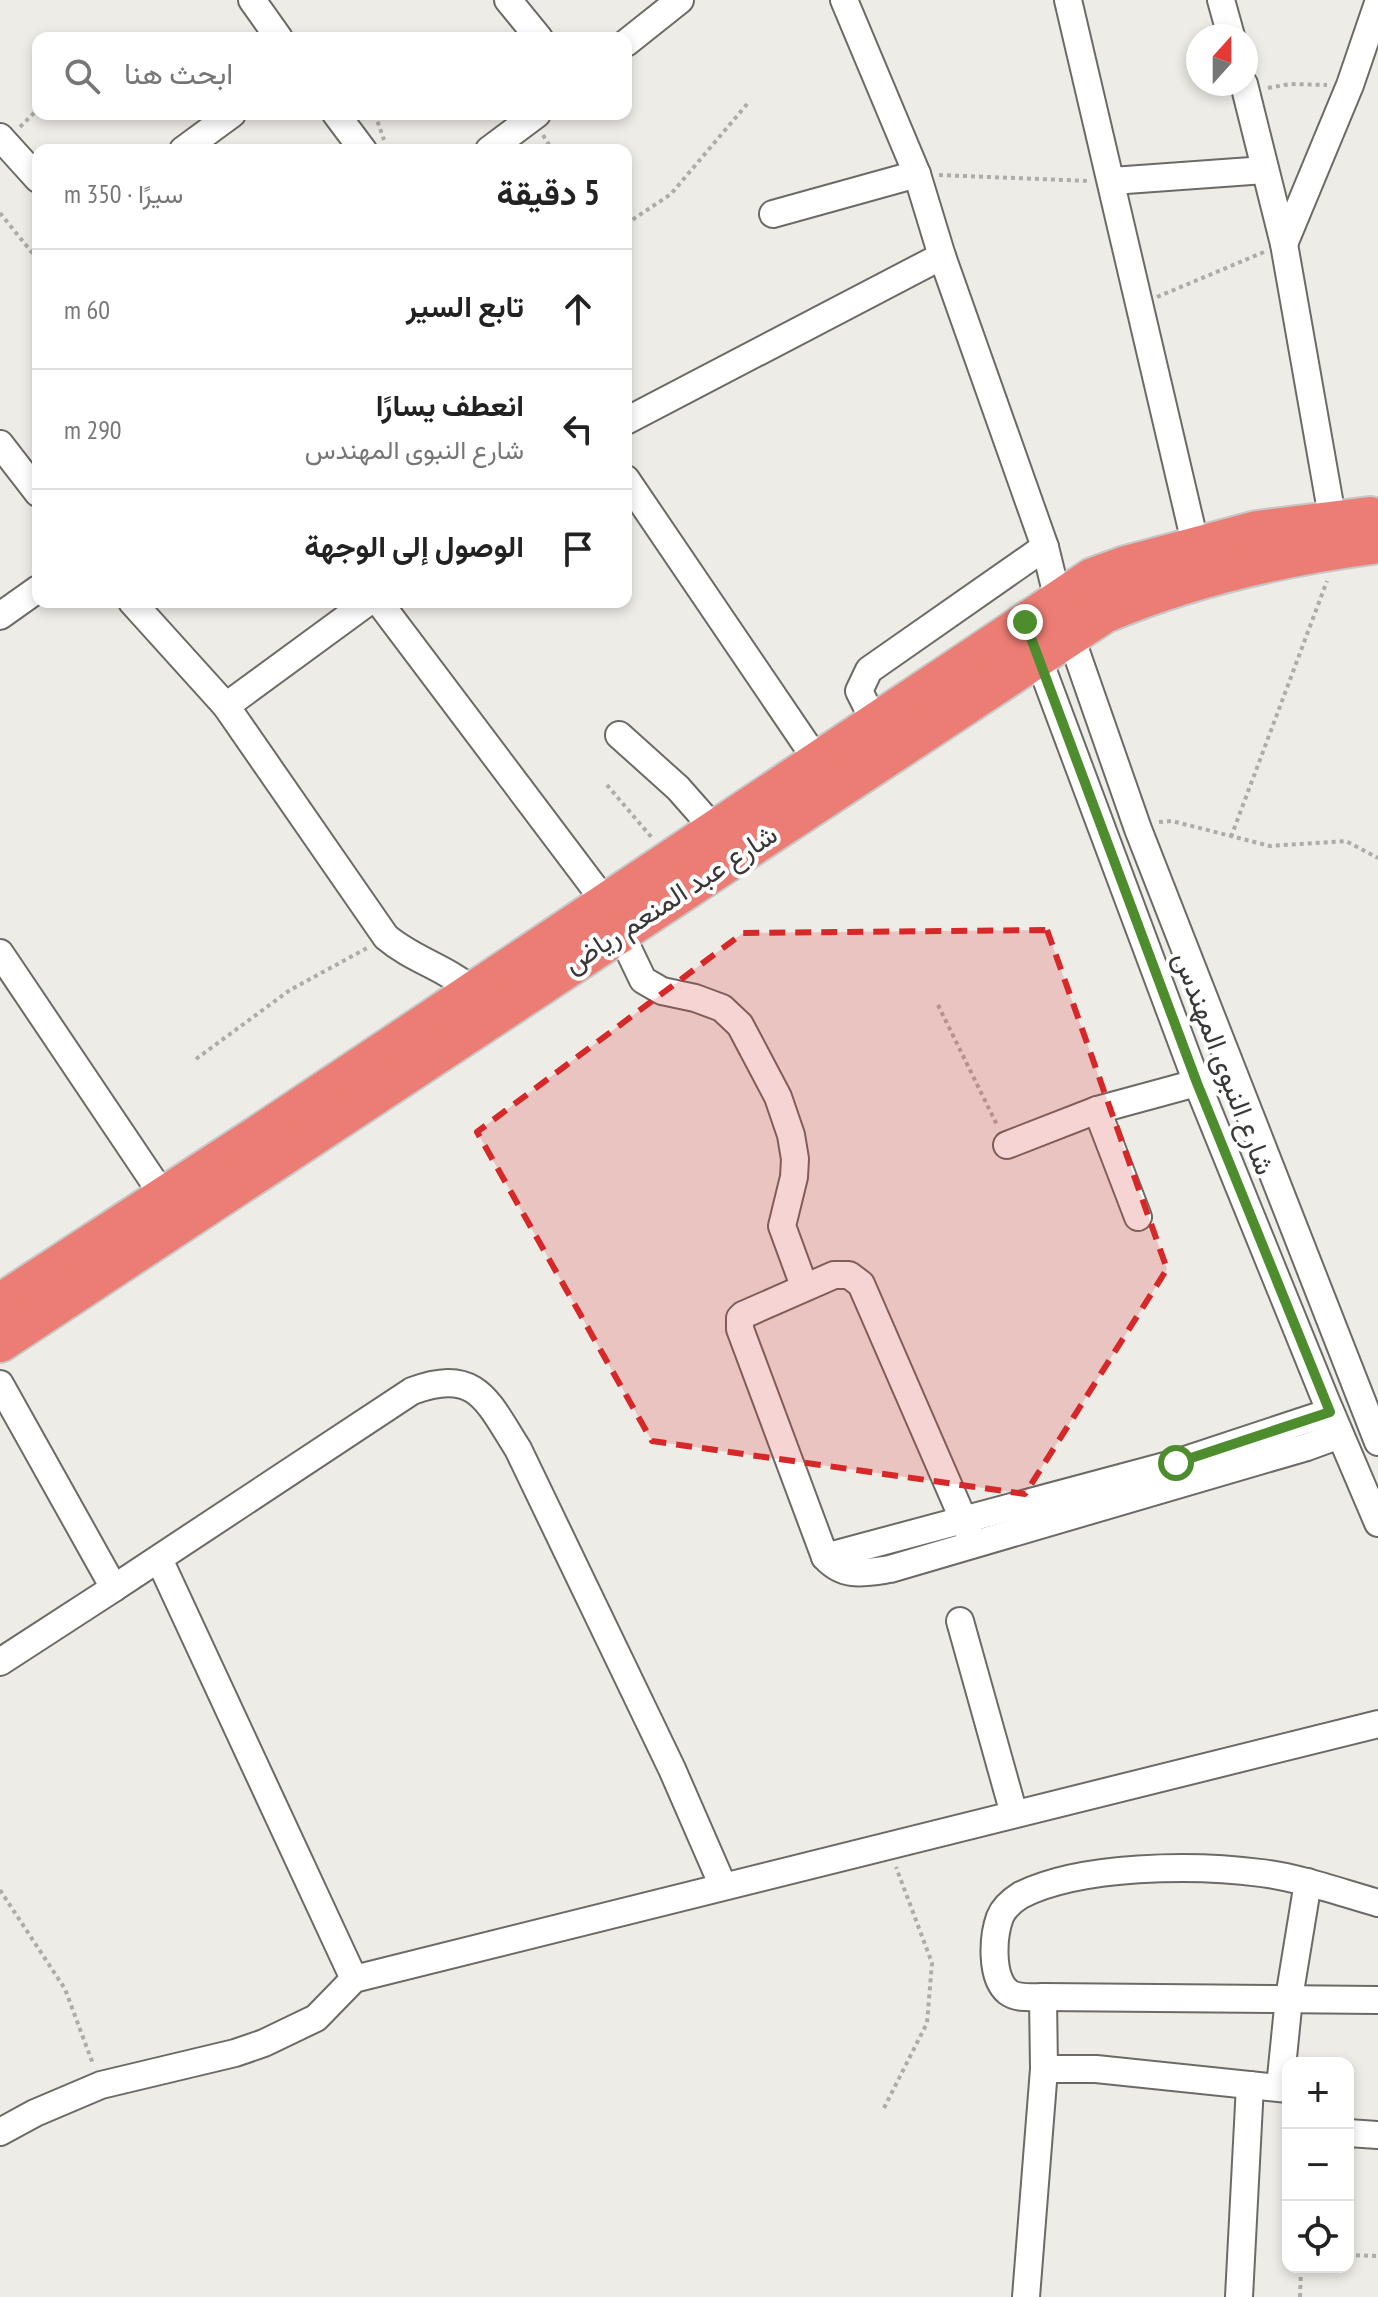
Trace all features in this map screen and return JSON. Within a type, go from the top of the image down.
[{"type":"highway","name":"شارع عبد المنعم رياض","points":[[1064,616],[1104,613],[1136,599],[1350,538],[1378,516]]},
{"type":"highway","name":"شارع عبد المنعم رياض","points":[[0,1304],[86,1266],[614,917],[1064,616],[1093,578],[1126,566],[1257,531],[1350,538]]},
{"type":"highway","name":"شارع عبد المنعم رياض","points":[[0,1342],[164,1197],[473,991],[614,917],[670,860],[724,843],[818,762],[875,723],[1031,639]]},
{"type":"street","points":[[252,0],[275,32]]},
{"type":"street","points":[[508,0],[534,32]]},
{"type":"street","points":[[632,38],[680,0]]},
{"type":"street","name":"شارع النبوى المهندس","points":[[844,0],[917,174],[942,256],[1045,547],[1064,616],[1138,829],[1378,1442]]},
{"type":"street","points":[[1068,0],[1196,547]]},
{"type":"street","points":[[1221,0],[1228,24]]},
{"type":"street","points":[[1284,244],[1350,85],[1378,6]]},
{"type":"street","points":[[1247,96],[1284,244],[1350,538]]},
{"type":"street","points":[[191,144],[224,120]]},
{"type":"street","points":[[340,120],[358,144]]},
{"type":"street","points":[[497,144],[529,120]]},
{"type":"street","points":[[1,142],[32,173]]},
{"type":"street","points":[[1112,181],[1265,170]]},
{"type":"street","points":[[773,214],[917,174]]},
{"type":"street","points":[[632,418],[942,256]]},
{"type":"street","points":[[0,444],[32,485]]},
{"type":"street","points":[[632,488],[818,762]]},
{"type":"street","points":[[875,723],[859,691],[869,670],[1045,547]]},
{"type":"street","points":[[0,616],[32,593]]},
{"type":"street","points":[[137,608],[226,706],[386,937],[409,954],[459,978],[473,991]]},
{"type":"street","points":[[226,706],[360,608]]},
{"type":"street","points":[[383,608],[614,917],[638,972],[648,985],[722,1008],[740,1025],[778,1097],[795,1159],[782,1226],[804,1286]]},
{"type":"street","name":"شارع النبوى المهندس","points":[[1031,639],[1197,1083],[1332,1416],[1377,1518]]},
{"type":"street","points":[[619,735],[678,788],[724,843]]},
{"type":"street","points":[[0,953],[164,1197]]},
{"type":"street","points":[[1007,1145],[1097,1110],[1234,1072]]},
{"type":"street","points":[[1097,1110],[1138,1217]]},
{"type":"street","points":[[974,1544],[856,1278],[843,1275],[804,1286],[740,1318],[739,1324],[825,1557],[841,1570],[864,1573],[890,1569],[974,1544],[1126,1488],[1176,1463],[1332,1416],[1356,1389]]},
{"type":"street","points":[[0,1662],[412,1391],[441,1382],[467,1386],[487,1401],[518,1449],[672,1769],[723,1886]]},
{"type":"street","points":[[0,1384],[114,1588]]},
{"type":"street","points":[[825,1557],[964,1519],[1126,1488]]},
{"type":"street","points":[[159,1559],[354,1979]]},
{"type":"street","points":[[960,1621],[1014,1814]]},
{"type":"street","points":[[0,2132],[35,2113],[101,2085],[235,2053],[264,2043],[316,2018],[354,1979],[1014,1814],[1374,1728]]},
{"type":"street","points":[[1378,1903],[1308,1882],[1246,1872],[1159,1870],[1104,1873],[1050,1883],[1019,1897],[1007,1906],[1000,1917],[995,1950],[996,1968],[1002,1985],[1015,1996],[1378,2000]]},
{"type":"street","points":[[1286,2057],[1289,1998],[1308,1882]]},
{"type":"street","points":[[1026,2297],[1044,2069],[1043,1997]]},
{"type":"street","points":[[1044,2069],[1096,2069],[1282,2088]]},
{"type":"street","points":[[1239,2297],[1246,2214],[1250,2085]]},
{"type":"street","points":[[1354,2133],[1378,2135]]},
{"type":"path","points":[[1258,87],[1350,85]]},
{"type":"path","points":[[632,220],[671,194],[748,103]]},
{"type":"path","points":[[378,120],[385,144]]},
{"type":"path","points":[[917,174],[1112,181]]},
{"type":"path","points":[[0,213],[32,253]]},
{"type":"path","points":[[1138,306],[1284,244]]},
{"type":"path","points":[[1231,837],[1350,538]]},
{"type":"path","points":[[607,785],[670,860]]},
{"type":"path","points":[[1138,829],[1172,821],[1270,846],[1346,841],[1378,858]]},
{"type":"path","points":[[196,1059],[290,990],[386,937]]},
{"type":"path","points":[[938,1005],[1007,1145]]},
{"type":"path","points":[[884,2108],[927,2023],[932,1963],[888,1847]]},
{"type":"path","points":[[0,1890],[65,1989],[101,2085]]},
{"type":"path","points":[[1354,2255],[1378,2256]]},
{"type":"path","points":[[1300,2297],[1301,2273]]},
{"type":"highlighted area","points":[[1047,930],[1167,1269],[1025,1494],[652,1441],[477,1132],[743,933]]},
{"type":"route","points":[[1025,622],[1197,1083],[1330,1412],[1176,1463]]}]
